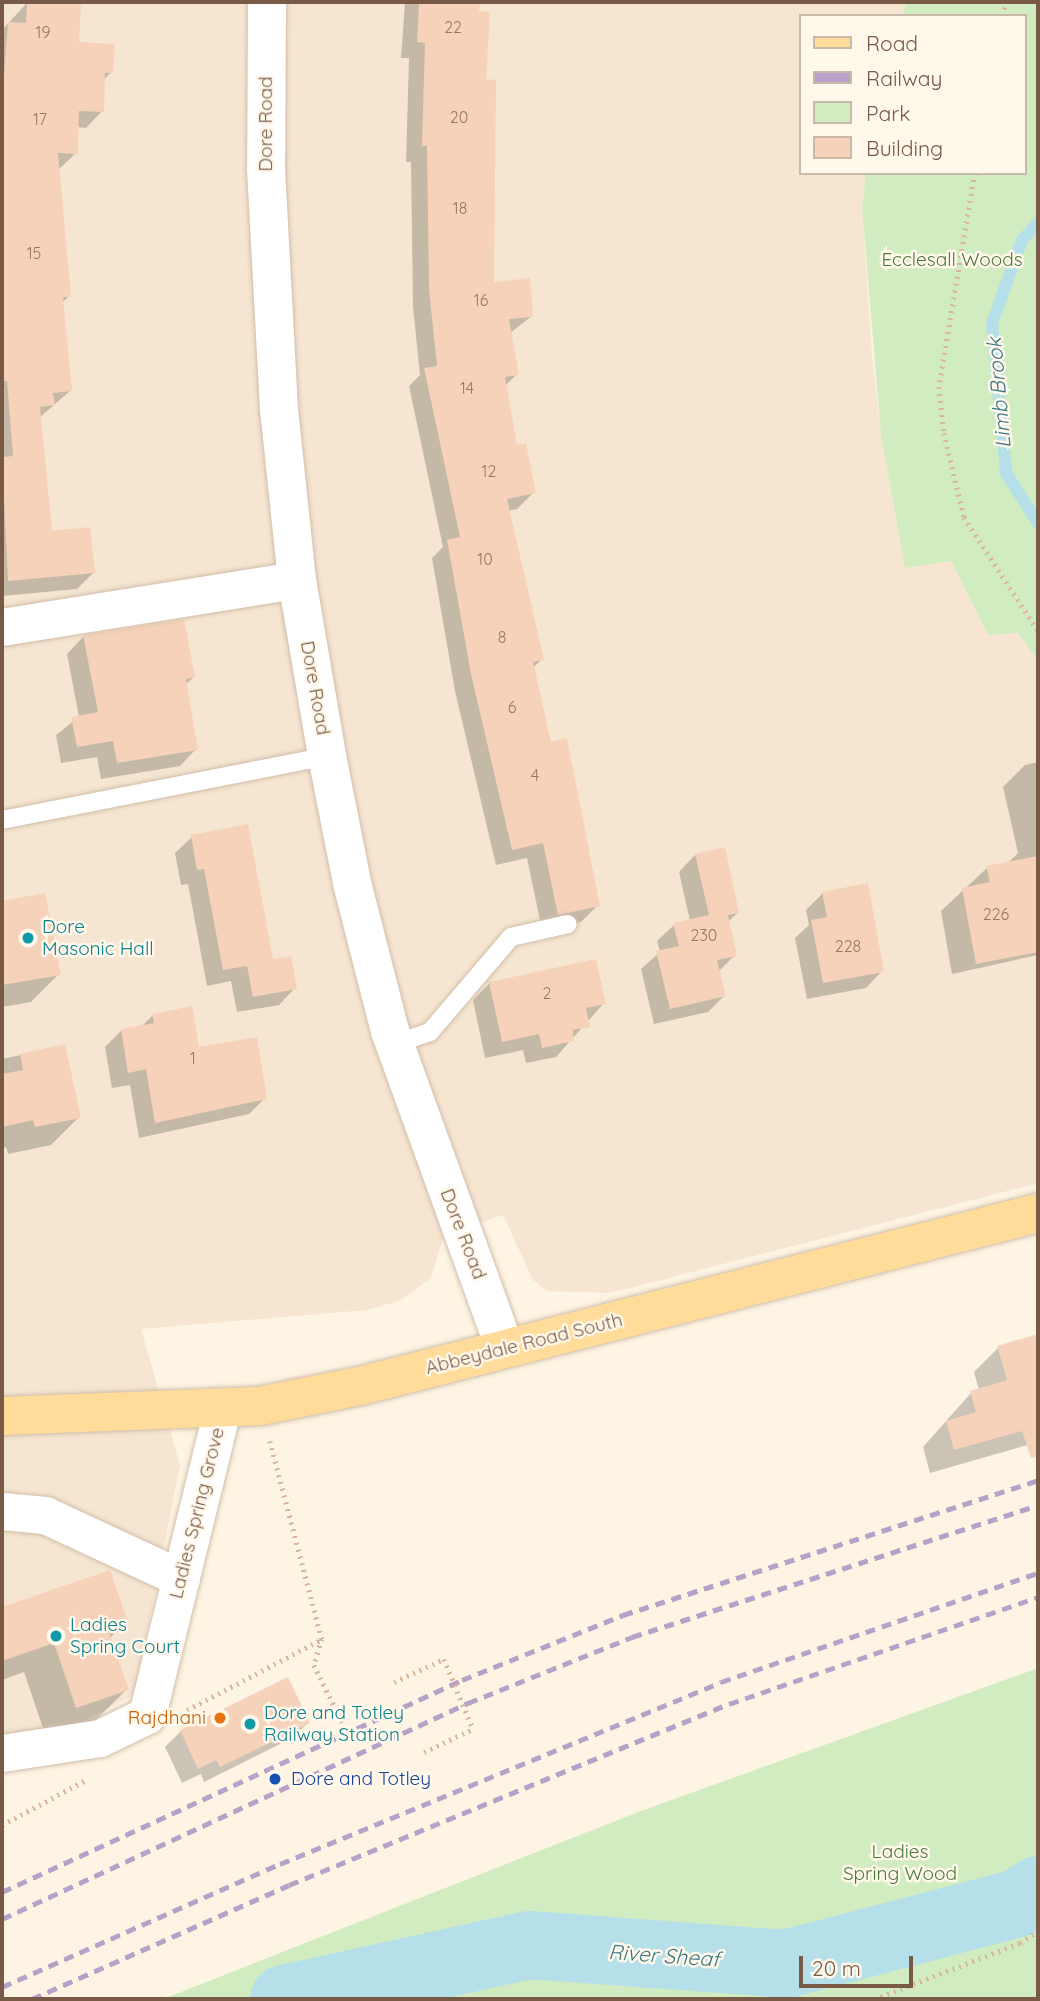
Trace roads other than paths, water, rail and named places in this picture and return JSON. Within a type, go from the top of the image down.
[{"type":"main road","name":"Abbeydale Road South","points":[[2,1416],[260,1406],[505,1348],[1038,1213]]},
{"type":"street","name":"Dore Road","points":[[267,2],[265,169],[279,409],[297,580],[327,756],[354,887],[395,1044],[505,1348]]},
{"type":"street","points":[[2,627],[297,580]]},
{"type":"street","name":"Ladies Spring Grove","points":[[2,1753],[100,1738],[147,1715],[222,1409]]},
{"type":"street","points":[[2,1511],[45,1515],[181,1578]]},
{"type":"lane","points":[[2,820],[327,756]]},
{"type":"lane","points":[[395,1044],[430,1032],[511,937],[568,924]]},
{"type":"waterway","name":"Limb Brook","points":[[1038,223],[1022,240],[992,324],[1006,473],[1038,523]]},
{"type":"waterway","name":"River Sheaf","points":[[284,1999],[529,1945],[786,1964],[1018,1903],[1038,1890]]},
{"type":"railway","points":[[2,1892],[462,1680],[623,1615],[1038,1480]]},
{"type":"railway","points":[[2,1919],[468,1703],[632,1637],[1038,1505]]},
{"type":"railway","points":[[2,1987],[280,1864],[721,1682],[1038,1573]]},
{"type":"railway","points":[[32,1999],[289,1885],[729,1704],[1038,1597]]},
{"type":"place","name":"Dore Masonic Hall","points":[[28,938]]},
{"type":"place","name":"Ladies Spring Court","points":[[56,1636]]},
{"type":"place","name":"Rajdhani","points":[[220,1718]]},
{"type":"place","name":"Dore and Totley Railway Station","points":[[250,1724]]},
{"type":"place","name":"Dore and Totley","points":[[275,1779]]},
{"type":"park label","name":"Ecclesall Woods","points":[[952,260]]},
{"type":"park label","name":"Ladies Spring Wood","points":[[900,1863]]}]
